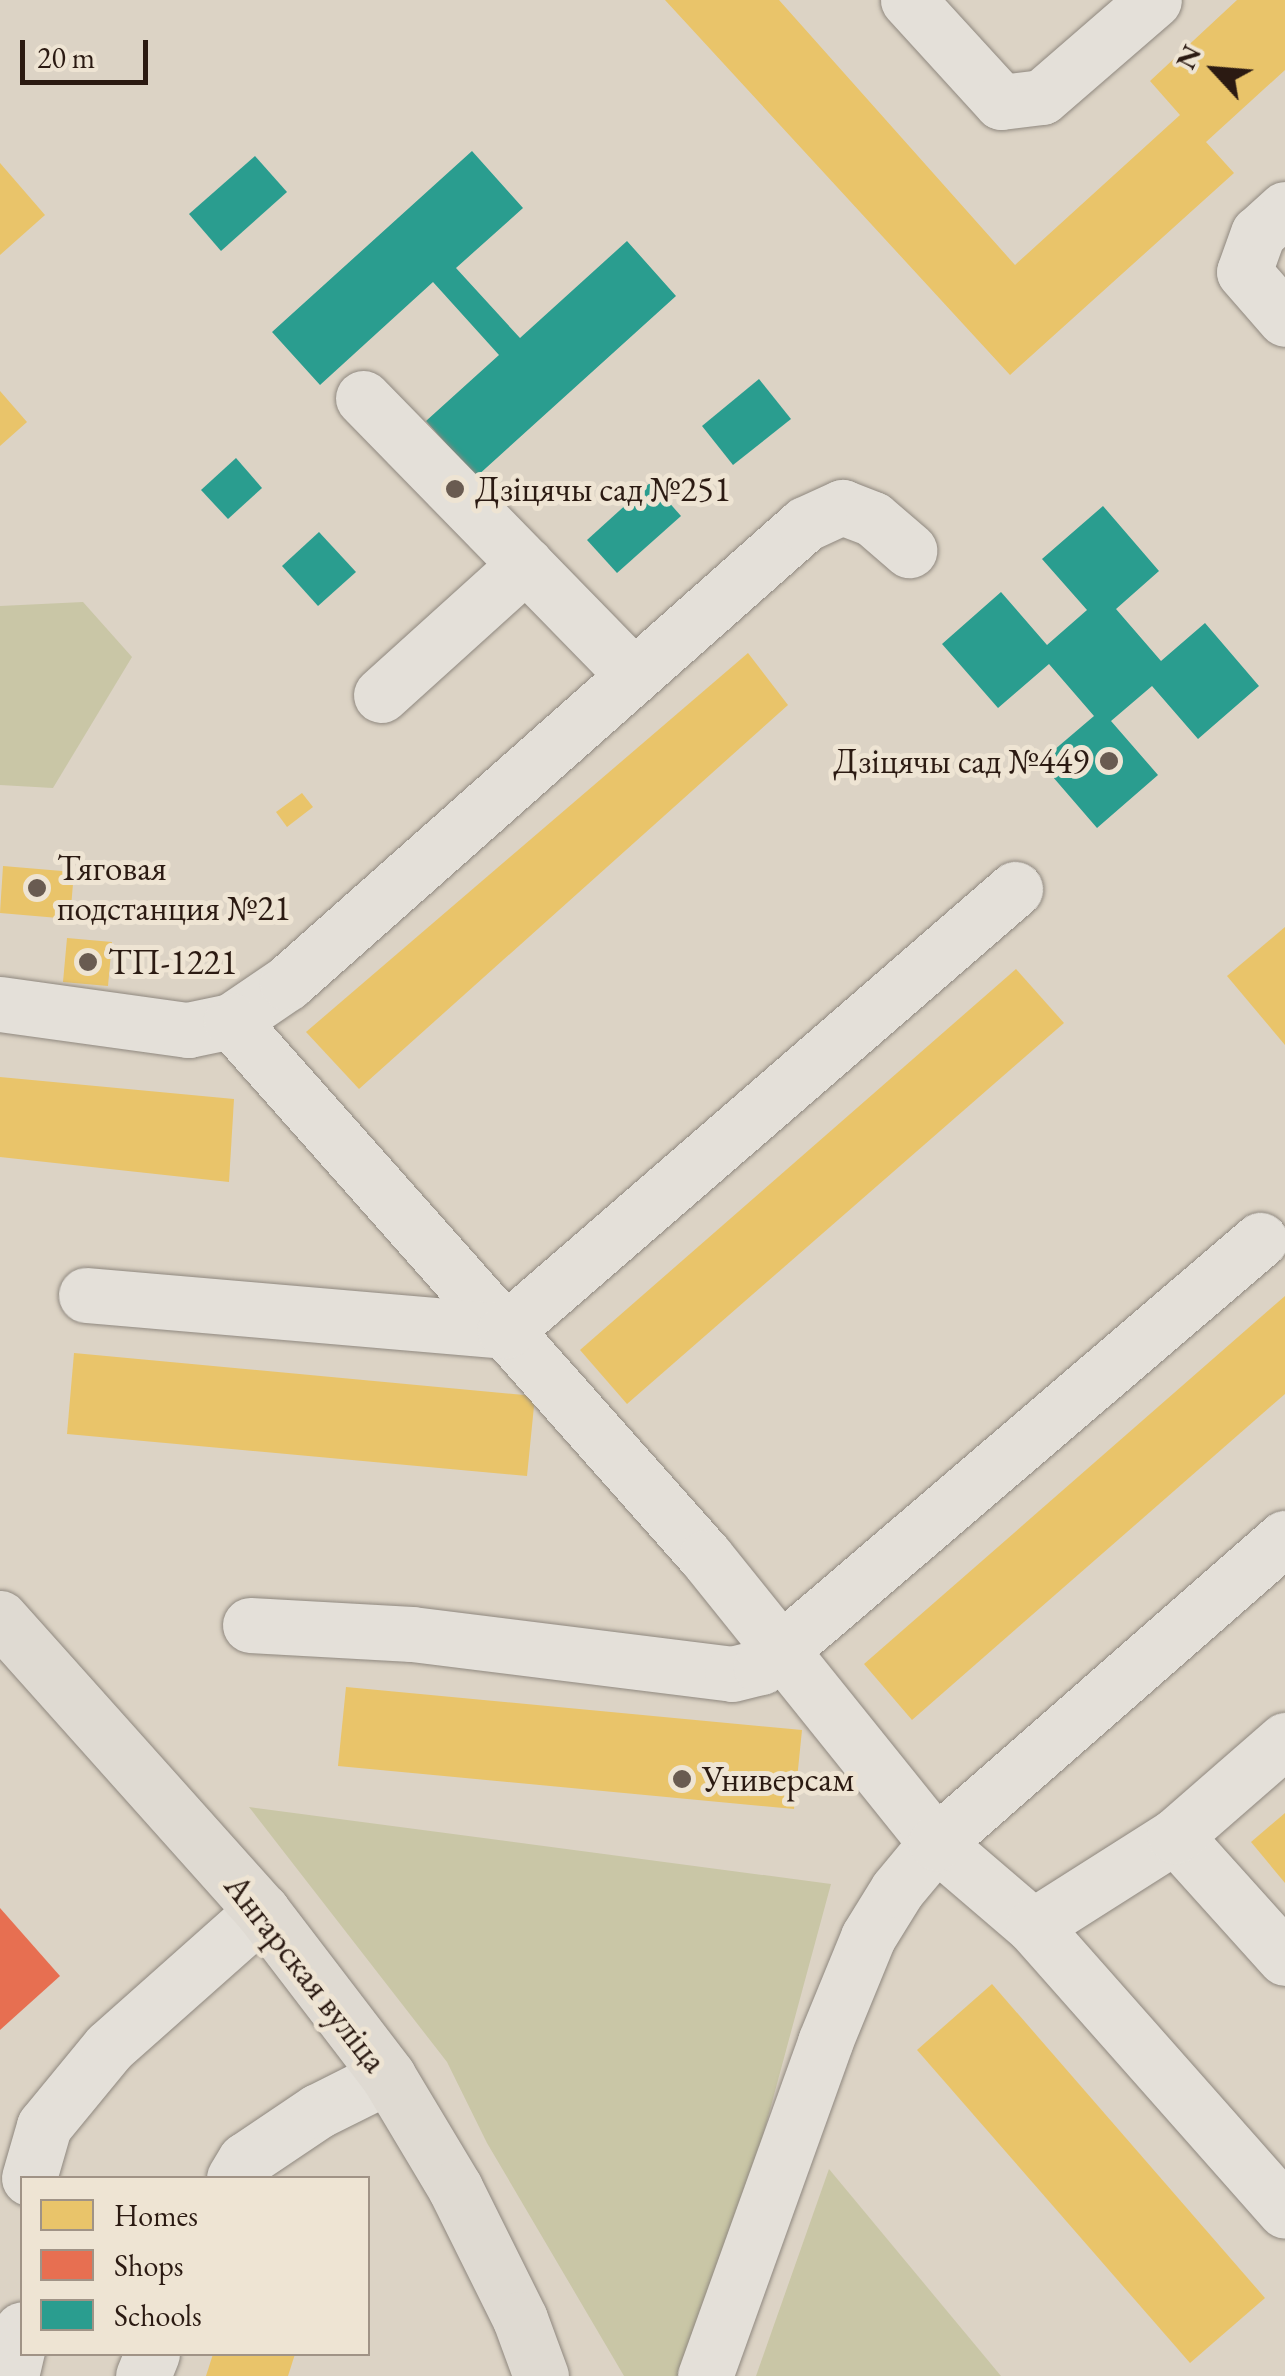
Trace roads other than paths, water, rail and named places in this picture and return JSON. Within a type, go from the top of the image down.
[{"type":"main road","name":"Ангарская вуліца","points":[[0,1618],[262,1911],[388,2076],[455,2188],[520,2318],[541,2376]]},
{"type":"lane","points":[[908,0],[1001,102],[1042,97],[1154,0]]},
{"type":"lane","points":[[1285,209],[1258,233],[1244,272],[1285,319]]},
{"type":"lane","points":[[362,398],[630,672]]},
{"type":"lane","points":[[0,1004],[188,1030],[231,1021],[288,983],[630,672],[804,524],[842,507],[872,519],[910,550]]},
{"type":"lane","points":[[381,695],[526,564]]},
{"type":"lane","points":[[86,1295],[505,1331],[1014,889]]},
{"type":"lane","points":[[231,1021],[706,1557],[936,1844],[1033,1926],[1285,2211]]},
{"type":"lane","points":[[250,1625],[412,1634],[732,1674],[761,1667],[1260,1240]]},
{"type":"lane","points":[[705,2376],[868,1937],[936,1844],[1285,1538]]},
{"type":"lane","points":[[1033,1926],[1175,1836],[1285,1740]]},
{"type":"lane","points":[[1175,1836],[1285,1958]]},
{"type":"lane","points":[[30,2176],[44,2126],[110,2047],[262,1911]]},
{"type":"lane","points":[[235,2176],[245,2160],[318,2111],[388,2076]]},
{"type":"lane","points":[[12,2376],[20,2338]]},
{"type":"place","name":"Дзіцячы сад №251","points":[[455,489]]},
{"type":"place","name":"Дзіцячы сад №449","points":[[1109,761]]},
{"type":"place","name":"Тяговая подстанция №21","points":[[37,888]]},
{"type":"place","name":"ТП-1221","points":[[88,962]]},
{"type":"place","name":"Универсам","points":[[682,1779]]}]
